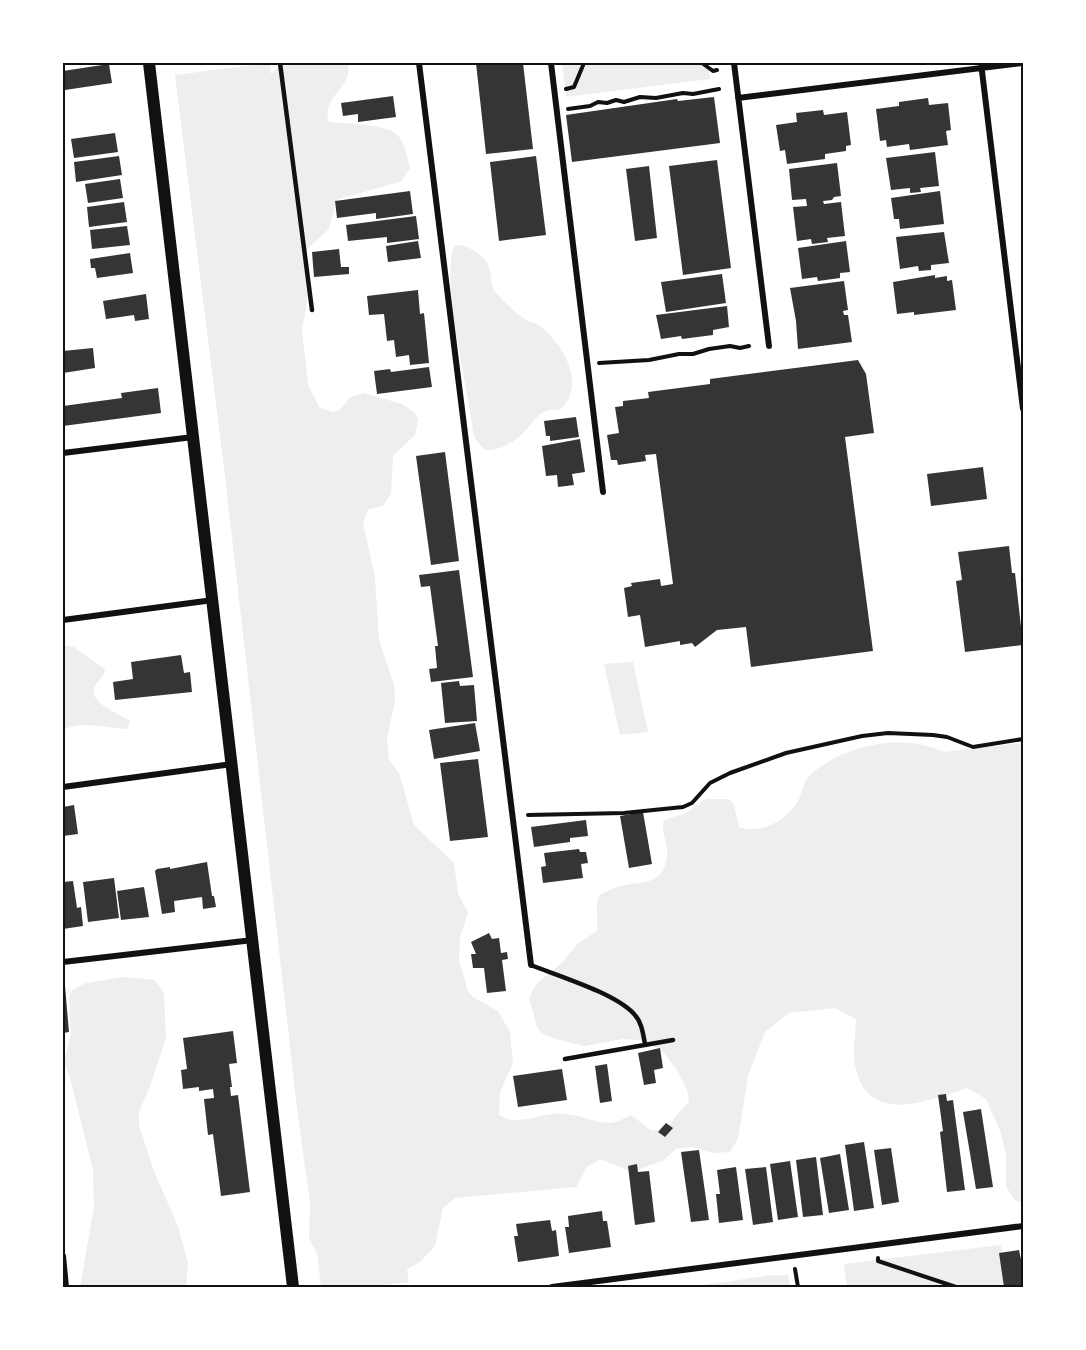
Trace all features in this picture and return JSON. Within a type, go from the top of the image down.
[{"type":"main road","points":[[149,63],[293,1287]]},
{"type":"street","points":[[419,63],[531,965]]},
{"type":"street","points":[[551,63],[603,492]]},
{"type":"street","points":[[734,63],[769,346]]},
{"type":"street","points":[[738,98],[981,66],[1022,63]]},
{"type":"street","points":[[981,66],[1023,409]]},
{"type":"street","points":[[63,453],[194,437]]},
{"type":"street","points":[[63,620],[213,600]]},
{"type":"street","points":[[63,787],[233,764]]},
{"type":"street","points":[[63,962],[253,940]]},
{"type":"street","points":[[552,1287],[1023,1226]]},
{"type":"street","points":[[63,1256],[66,1287]]},
{"type":"lane","points":[[280,63],[312,310]]},
{"type":"lane","points":[[531,965],[606,996],[624,1006],[634,1014],[640,1024],[645,1044]]},
{"type":"lane","points":[[565,1059],[673,1040]]},
{"type":"path","points":[[565,90],[574,87],[584,63]]},
{"type":"path","points":[[702,63],[713,71],[717,70]]},
{"type":"path","points":[[565,110],[590,106],[598,102],[607,104],[616,100],[624,102],[640,97],[656,98],[719,89]]},
{"type":"path","points":[[589,364],[649,360],[730,346],[740,348],[749,346]]},
{"type":"path","points":[[528,815],[624,813],[683,807],[692,802],[710,783],[730,773],[786,753],[862,736],[933,735],[947,737],[973,747],[1023,739]]},
{"type":"path","points":[[878,1258],[878,1261],[956,1287]]},
{"type":"path","points":[[795,1269],[798,1287]]},
{"type":"shaded area","points":[[270,63],[271,74],[283,63],[348,63],[346,79],[328,107],[329,122],[390,130],[398,136],[407,154],[410,168],[402,181],[336,200],[329,229],[307,249],[304,257],[308,295],[302,331],[308,384],[319,407],[333,412],[340,410],[350,397],[364,393],[402,404],[415,413],[418,420],[415,435],[393,456],[391,494],[383,506],[369,509],[363,523],[375,577],[379,640],[394,685],[395,701],[387,738],[389,760],[399,773],[414,825],[454,863],[458,893],[468,913],[460,937],[459,960],[468,991],[473,997],[498,1011],[510,1032],[513,1063],[500,1092],[499,1115],[519,1120],[561,1114],[609,1123],[631,1115],[651,1130],[667,1132],[674,1118],[689,1101],[679,1073],[665,1054],[653,1045],[639,1040],[623,1039],[584,1046],[555,1039],[541,1033],[537,1027],[529,998],[536,984],[562,963],[577,944],[597,931],[599,895],[621,886],[656,878],[661,873],[667,857],[664,820],[686,813],[705,799],[729,799],[734,805],[739,827],[764,828],[787,815],[799,798],[809,776],[823,765],[838,756],[873,745],[910,743],[944,752],[1023,743],[1023,1203],[1015,1200],[1006,1187],[1006,1156],[1001,1133],[986,1099],[967,1088],[917,1103],[900,1105],[885,1103],[872,1097],[862,1084],[855,1065],[856,1019],[835,1008],[789,1013],[765,1032],[748,1076],[738,1139],[730,1152],[714,1153],[691,1147],[676,1149],[664,1160],[635,1171],[600,1159],[587,1167],[576,1187],[455,1198],[443,1208],[435,1246],[420,1262],[407,1269],[409,1282],[365,1287],[321,1287],[317,1253],[309,1239],[310,1203],[297,1108],[226,485],[175,75]]},
{"type":"shaded area","points":[[562,63],[708,63],[710,79],[566,97]]},
{"type":"shaded area","points":[[455,245],[466,247],[481,256],[489,268],[495,291],[520,316],[538,325],[549,334],[564,354],[572,377],[572,389],[568,400],[560,410],[545,411],[516,439],[496,449],[485,450],[475,439],[473,432],[456,335],[450,282],[451,260]]},
{"type":"shaded area","points":[[63,645],[74,647],[105,669],[93,692],[99,702],[130,721],[127,729],[85,725],[70,727],[63,731]]},
{"type":"shaded area","points":[[633,662],[648,732],[620,735],[604,664]]},
{"type":"shaded area","points":[[124,977],[155,980],[164,993],[166,1038],[139,1111],[139,1125],[153,1169],[178,1226],[188,1263],[186,1287],[80,1287],[94,1207],[93,1170],[70,1077],[64,1063],[71,1034],[69,997],[72,990],[86,983]]},
{"type":"shaded area","points":[[1001,1245],[1007,1287],[847,1287],[844,1264]]},
{"type":"shaded area","points":[[773,1275],[788,1275],[790,1287],[689,1287]]},
{"type":"building","points":[[476,63],[523,63],[533,149],[486,154]]},
{"type":"building","points":[[109,64],[112,83],[65,90],[63,71]]},
{"type":"building","points":[[393,96],[396,117],[358,122],[358,114],[343,116],[341,103]]},
{"type":"building","points":[[714,97],[720,143],[572,162],[566,115],[677,99],[678,101]]},
{"type":"building","points":[[928,98],[929,105],[948,103],[951,130],[946,131],[948,145],[910,150],[909,144],[887,147],[886,140],[880,141],[876,109],[899,106],[899,102]]},
{"type":"building","points":[[823,110],[824,115],[847,112],[851,145],[846,146],[846,151],[825,154],[825,159],[787,164],[785,150],[780,151],[776,125],[797,122],[796,113]]},
{"type":"building","points":[[115,133],[118,152],[74,158],[71,139]]},
{"type":"building","points":[[935,152],[939,186],[920,188],[921,192],[910,193],[910,188],[891,190],[886,158]]},
{"type":"building","points":[[119,156],[122,175],[76,182],[74,162]]},
{"type":"building","points":[[536,156],[546,235],[499,241],[490,162]]},
{"type":"building","points":[[717,160],[731,268],[683,275],[669,166]]},
{"type":"building","points":[[837,163],[841,196],[823,201],[824,204],[841,202],[845,236],[827,238],[828,242],[812,244],[811,239],[797,241],[793,207],[807,206],[806,199],[792,200],[789,169]]},
{"type":"building","points":[[649,166],[657,238],[635,241],[626,169]]},
{"type":"building","points":[[120,179],[123,198],[88,203],[85,184]]},
{"type":"building","points":[[410,191],[413,214],[376,219],[376,213],[337,218],[335,201]]},
{"type":"building","points":[[940,191],[944,224],[900,229],[899,219],[894,219],[891,198]]},
{"type":"building","points":[[124,202],[127,222],[89,227],[87,207]]},
{"type":"building","points":[[416,216],[419,239],[387,243],[387,237],[348,241],[346,225]]},
{"type":"building","points":[[127,226],[130,245],[92,249],[90,230]]},
{"type":"building","points":[[944,232],[949,263],[931,265],[931,270],[919,271],[918,266],[900,269],[896,237]]},
{"type":"building","points":[[418,241],[421,258],[388,262],[386,246]]},
{"type":"building","points":[[846,241],[850,272],[840,273],[840,278],[818,281],[817,277],[802,279],[798,248]]},
{"type":"building","points":[[339,249],[341,267],[349,267],[349,274],[314,277],[312,252]]},
{"type":"building","points":[[130,253],[133,273],[97,278],[95,268],[91,268],[90,259]]},
{"type":"building","points":[[722,274],[726,303],[666,312],[661,282]]},
{"type":"building","points":[[935,275],[935,278],[947,276],[947,281],[952,280],[956,310],[914,315],[914,312],[897,314],[893,282]]},
{"type":"building","points":[[844,281],[848,310],[843,311],[844,315],[848,315],[852,342],[798,349],[790,288]]},
{"type":"building","points":[[418,290],[420,314],[424,313],[429,363],[410,365],[409,355],[396,357],[394,340],[387,341],[384,314],[369,315],[367,296]]},
{"type":"building","points":[[146,294],[149,319],[135,321],[134,315],[106,319],[103,301]]},
{"type":"building","points":[[727,306],[729,327],[713,330],[713,335],[661,339],[656,315]]},
{"type":"building","points":[[93,348],[95,368],[63,373],[63,351]]},
{"type":"building","points":[[858,360],[866,374],[874,433],[845,437],[873,651],[751,667],[746,627],[717,630],[695,647],[692,643],[680,645],[680,641],[645,647],[640,615],[628,617],[624,588],[632,586],[631,583],[660,579],[661,586],[673,584],[656,454],[645,455],[646,461],[618,465],[617,460],[611,460],[607,435],[619,433],[615,407],[623,406],[623,401],[649,398],[648,392],[710,384],[710,379]]},
{"type":"building","points":[[429,367],[432,387],[377,394],[374,371],[390,369],[391,372]]},
{"type":"building","points":[[158,388],[161,413],[63,426],[63,406],[122,398],[121,393]]},
{"type":"building","points":[[576,417],[579,437],[550,441],[550,436],[546,436],[544,421]]},
{"type":"building","points":[[580,439],[585,472],[572,474],[574,485],[558,487],[557,475],[546,476],[542,446]]},
{"type":"building","points":[[445,452],[459,561],[431,565],[416,456]]},
{"type":"building","points":[[983,467],[987,499],[931,506],[927,474]]},
{"type":"building","points":[[1009,546],[1012,573],[1015,573],[1023,645],[965,652],[956,581],[962,580],[958,552]]},
{"type":"building","points":[[459,570],[473,677],[431,682],[429,669],[437,668],[435,646],[438,646],[430,586],[421,587],[419,575]]},
{"type":"building","points":[[181,655],[184,673],[190,672],[192,692],[115,700],[113,682],[133,679],[131,662]]},
{"type":"building","points":[[459,681],[460,686],[474,685],[477,721],[445,723],[441,683]]},
{"type":"building","points":[[475,723],[480,751],[434,759],[429,730]]},
{"type":"building","points":[[478,759],[488,837],[450,841],[440,763]]},
{"type":"building","points":[[74,805],[78,834],[63,836],[63,807]]},
{"type":"building","points":[[643,812],[652,864],[629,868],[620,816]]},
{"type":"building","points":[[586,820],[588,836],[570,838],[570,842],[534,847],[531,827]]},
{"type":"building","points":[[579,849],[580,852],[586,852],[588,863],[581,864],[583,878],[543,883],[541,867],[546,866],[544,853]]},
{"type":"building","points":[[207,862],[216,907],[203,909],[202,897],[174,901],[175,912],[162,914],[155,871]]},
{"type":"building","points":[[114,878],[119,918],[88,922],[83,882]]},
{"type":"building","points":[[73,881],[77,908],[81,907],[83,926],[63,929],[63,882]]},
{"type":"building","points":[[144,887],[149,917],[121,920],[117,891]]},
{"type":"building","points":[[489,933],[492,939],[499,938],[501,953],[507,952],[508,959],[502,960],[506,991],[487,993],[484,968],[473,968],[471,954],[476,954],[471,942]]},
{"type":"building","points":[[65,986],[69,1032],[63,1033],[63,987]]},
{"type":"building","points":[[233,1031],[237,1063],[229,1064],[232,1087],[230,1087],[231,1096],[238,1095],[250,1192],[221,1196],[213,1134],[208,1135],[204,1099],[214,1098],[213,1089],[199,1091],[199,1087],[183,1089],[181,1070],[187,1069],[183,1038]]},
{"type":"building","points":[[660,1048],[663,1068],[654,1070],[656,1083],[644,1085],[638,1053]]},
{"type":"building","points":[[607,1064],[612,1101],[600,1103],[595,1066]]},
{"type":"building","points":[[562,1069],[567,1100],[518,1107],[513,1076]]},
{"type":"building","points":[[946,1094],[947,1101],[953,1100],[965,1190],[947,1192],[938,1095]]},
{"type":"building","points":[[981,1109],[993,1187],[976,1189],[963,1112]]},
{"type":"building","points":[[666,1123],[673,1128],[665,1137],[658,1132]]},
{"type":"building","points":[[864,1142],[874,1208],[854,1211],[845,1145]]},
{"type":"building","points":[[891,1148],[899,1202],[882,1205],[874,1150]]},
{"type":"building","points":[[699,1150],[709,1220],[691,1222],[681,1152]]},
{"type":"building","points":[[840,1154],[849,1210],[829,1213],[820,1158]]},
{"type":"building","points":[[816,1157],[823,1215],[803,1217],[796,1160]]},
{"type":"building","points":[[790,1161],[798,1217],[778,1220],[770,1164]]},
{"type":"building","points":[[637,1164],[638,1172],[649,1171],[655,1222],[635,1225],[628,1166]]},
{"type":"building","points":[[736,1167],[743,1220],[719,1223],[716,1194],[720,1194],[717,1170]]},
{"type":"building","points":[[766,1167],[773,1222],[753,1225],[745,1169]]},
{"type":"building","points":[[602,1211],[603,1221],[607,1221],[611,1247],[569,1253],[565,1227],[569,1227],[568,1216]]},
{"type":"building","points":[[550,1220],[552,1231],[556,1230],[559,1256],[518,1262],[514,1236],[518,1236],[516,1224]]},
{"type":"building","points":[[1019,1250],[1023,1269],[1023,1287],[1004,1287],[999,1253]]}]
